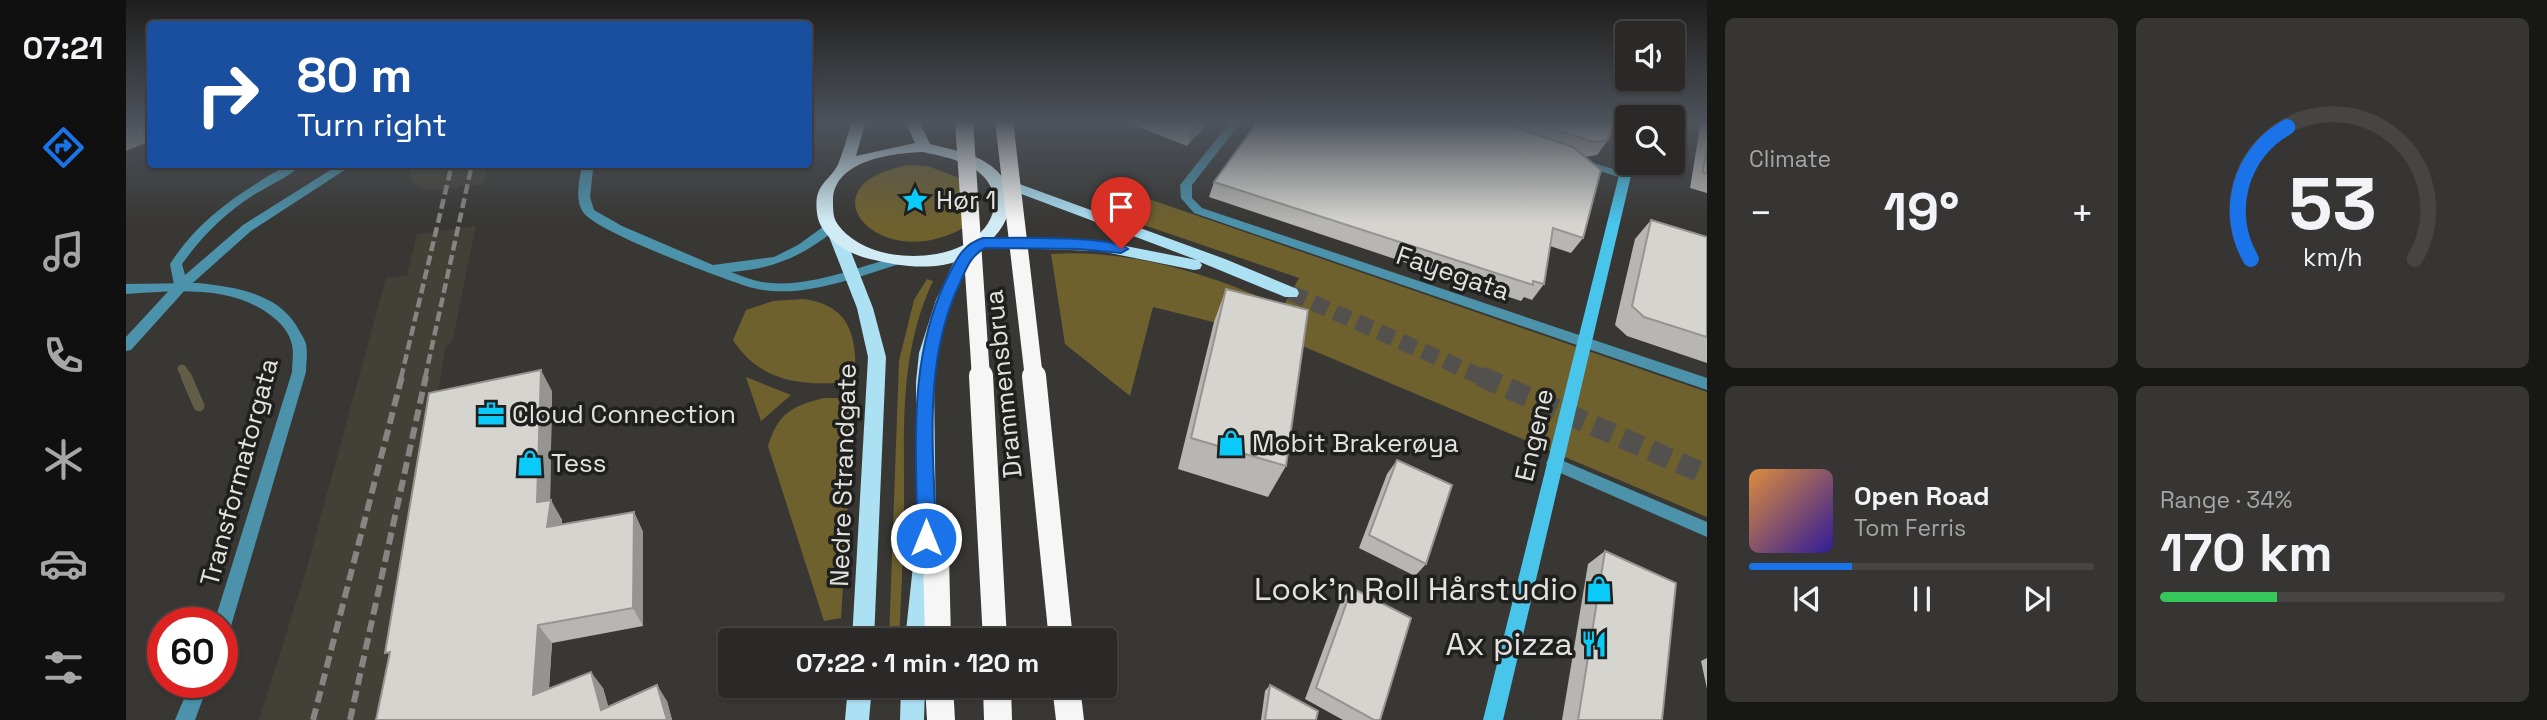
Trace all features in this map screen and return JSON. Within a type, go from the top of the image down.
[{"type":"highway","points":[[845,168],[849,155]]},
{"type":"highway","points":[[871,155],[845,168],[834,178],[824,202],[834,230],[861,251],[896,261],[933,261],[975,247],[1001,223],[1005,212],[1002,190],[996,180],[964,156],[957,155]]},
{"type":"highway","name":"Drammensbrua","points":[[967,155],[976,276],[994,628]]},
{"type":"highway","name":"Drammensbrua","points":[[1008,155],[1024,275],[1060,628]]},
{"type":"highway","points":[[926,538],[936,556],[937,628]]},
{"type":"highway","points":[[940,698],[941,720]]},
{"type":"highway","points":[[997,698],[998,720]]},
{"type":"highway","points":[[1067,698],[1070,720]]},
{"type":"main road","name":"Engene","points":[[1493,720],[1625,175]]},
{"type":"main road","points":[[917,628],[926,538],[925,382],[928,353],[944,300],[975,247],[1079,244],[1142,252],[1291,293],[1240,269],[1076,213],[996,180]]},
{"type":"main road","name":"Nedre Strandgate","points":[[834,230],[873,333],[877,357],[864,628]]},
{"type":"main road","points":[[857,720],[859,698]]},
{"type":"main road","points":[[912,720],[913,698]]},
{"type":"street","name":"Fayegata","points":[[1210,155],[1186,185],[1184,194],[1202,214],[1707,384]]},
{"type":"street","points":[[1562,156],[1615,167]]},
{"type":"street","points":[[181,286],[176,264],[193,237],[219,211],[291,168]]},
{"type":"street","points":[[126,346],[181,286],[247,228],[343,168]]},
{"type":"street","points":[[587,170],[583,193],[593,217],[613,228],[715,268],[743,283],[764,288],[795,285],[896,261]]},
{"type":"street","points":[[715,268],[779,262],[834,230]]},
{"type":"street","name":"Transformatorgata","points":[[126,289],[181,286],[249,296],[279,313],[298,341],[299,372],[228,607]]},
{"type":"street","points":[[1554,463],[1707,530]]},
{"type":"street","points":[[185,720],[194,698]]},
{"type":"shaded area","points":[[909,165],[928,166],[962,179],[963,228],[932,240],[903,241],[880,234],[863,222],[855,206],[859,190],[876,175]]},
{"type":"shaded area","points":[[411,168],[487,168],[484,184],[428,191],[412,183],[409,176]]},
{"type":"shaded area","points":[[1146,198],[1707,392],[1707,517],[1293,342],[1153,307],[1130,396],[1065,344],[1051,254],[1081,253],[1170,266],[1227,284],[1283,307],[1299,278],[1129,220]]},
{"type":"shaded area","points":[[476,226],[452,343],[446,345],[400,611],[375,720],[259,720],[306,571],[386,278],[407,276],[417,234]]},
{"type":"shaded area","points":[[927,279],[933,281],[921,310],[908,368],[904,426],[899,628],[889,628],[899,361],[914,300]]},
{"type":"shaded area","points":[[803,299],[832,308],[848,326],[855,351],[855,381],[803,382],[771,374],[744,355],[733,340],[746,310],[773,301]]},
{"type":"shaded area","points":[[746,377],[791,395],[761,421]]},
{"type":"shaded area","points":[[824,398],[854,398],[841,618],[824,621],[768,446],[782,418],[803,404]]},
{"type":"building","points":[[1234,155],[1582,155],[1601,170],[1583,238],[1553,228],[1544,284],[1533,281],[1533,285],[1214,182]]},
{"type":"building","points":[[1706,155],[1707,155],[1707,173],[1703,172]]},
{"type":"building","points":[[1651,220],[1707,237],[1707,337],[1644,317],[1632,306]]},
{"type":"building","points":[[1226,289],[1308,310],[1286,466],[1191,438]]},
{"type":"building","points":[[541,370],[537,502],[551,500],[547,527],[634,512],[633,608],[538,625],[533,695],[591,672],[601,710],[657,685],[667,720],[376,720],[390,652],[385,653],[429,393]]},
{"type":"building","points":[[1397,460],[1452,485],[1426,564],[1369,535]]},
{"type":"building","points":[[1605,551],[1676,583],[1662,720],[1578,720]]},
{"type":"building","points":[[1352,588],[1411,618],[1380,720],[1374,720],[1316,688]]},
{"type":"building","points":[[1270,685],[1318,711],[1316,720],[1265,720]]},
{"type":"waterway","points":[[182,369],[188,378]]},
{"type":"waterway","points":[[186,376],[199,406]]},
{"type":"tunnel","points":[[1291,293],[1484,378]]},
{"type":"tunnel","points":[[1480,376],[1707,475]]},
{"type":"railway","points":[[401,378],[451,168]]},
{"type":"railway","points":[[425,378],[471,168]]},
{"type":"railway","points":[[313,720],[402,376]]},
{"type":"railway","points":[[350,720],[426,376]]},
{"type":"place","name":"Hør 1","points":[[915,200]]},
{"type":"place","name":"Cloud Connection","points":[[491,414]]},
{"type":"place","name":"Mobit Brakerøya","points":[[1231,443]]},
{"type":"place","name":"Tess","points":[[530,463]]},
{"type":"place","name":"Look'n Roll Hårstudio","points":[[1599,589]]},
{"type":"place","name":"Ax pizza","points":[[1594,644]]},
{"type":"route","points":[[926,538],[925,382],[928,353],[944,300],[967,251],[983,243],[1079,244],[1121,249]]}]
